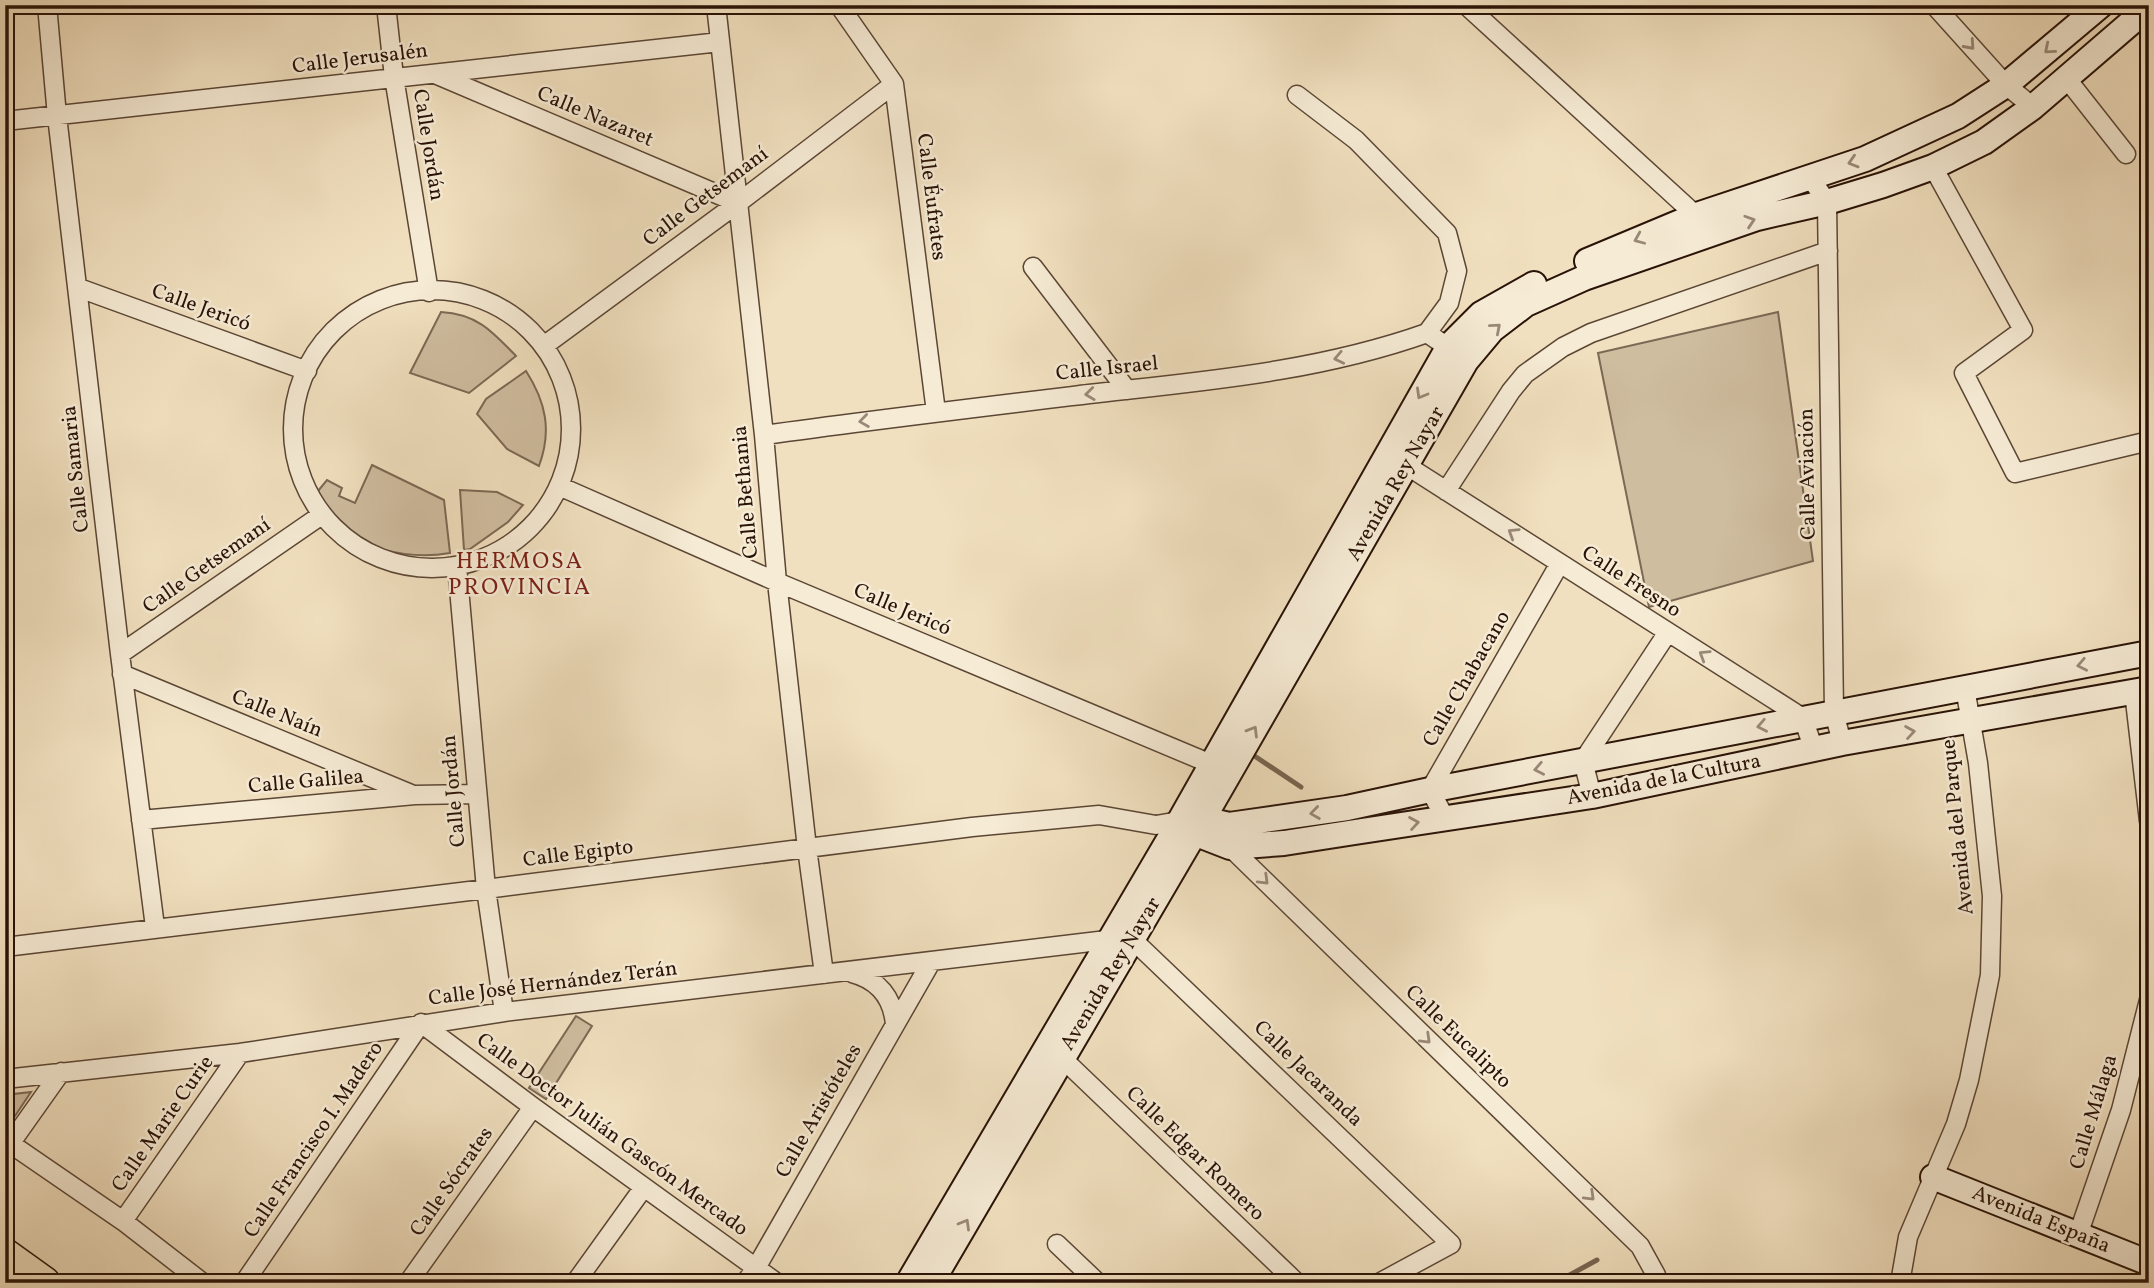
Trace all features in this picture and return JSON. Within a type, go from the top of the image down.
[{"type":"highway","points":[[5,1255],[44,1283]]},
{"type":"main road","name":"Avenida Rey Nayar","points":[[908,1283],[1107,940],[1220,768],[1481,314],[1522,288],[1696,215],[1865,159],[1958,116],[2006,85],[2101,5]]},
{"type":"main road","name":"Avenida Rey Nayar","points":[[1457,353],[1526,304],[1584,278],[1756,218],[1827,202],[1933,167],[1984,142],[2033,107],[2149,7]]},
{"type":"main road","name":"Avenida de la Cultura","points":[[1230,836],[1282,818],[1347,808],[2149,653]]},
{"type":"main road","name":"Avenida de la Cultura","points":[[1181,827],[1284,843],[1592,796],[1842,743],[2141,690]]},
{"type":"main road","points":[[1282,818],[1284,843]]},
{"type":"main road","name":"Avenida Rey Nayar","points":[[931,1283],[1132,939],[1181,827]]},
{"type":"main road","name":"Avenida España","points":[[1933,1177],[2149,1263]]},
{"type":"street","name":"Calle Samaria","points":[[47,5],[57,116],[122,674],[155,928]]},
{"type":"street","name":"Calle Jordán","points":[[386,5],[394,78],[429,292]]},
{"type":"street","name":"Calle Bethania","points":[[716,5],[764,435],[777,582],[824,974]]},
{"type":"street","name":"Calle Éufrates","points":[[839,5],[894,84],[936,412]]},
{"type":"street","points":[[1466,5],[1715,233]]},
{"type":"street","points":[[1934,5],[2006,85],[2033,107]]},
{"type":"street","name":"Calle Jerusalén","points":[[5,121],[720,42]]},
{"type":"street","name":"Calle Nazaret","points":[[433,73],[738,203]]},
{"type":"street","points":[[2067,79],[2126,154]]},
{"type":"street","name":"Calle Getsemaní","points":[[545,345],[894,84]]},
{"type":"street","points":[[1297,95],[1356,141],[1447,233],[1457,271],[1449,303],[1427,333],[1457,353]]},
{"type":"street","points":[[1933,167],[2023,330],[1964,373],[2015,473],[2149,441]]},
{"type":"street","points":[[1809,176],[1827,202]]},
{"type":"street","name":"Calle Aviación","points":[[1827,202],[1834,712],[1842,743]]},
{"type":"street","points":[[1446,491],[1511,391],[1525,374],[1563,347],[1591,333],[1828,251]]},
{"type":"street","points":[[1033,267],[1126,390]]},
{"type":"street","name":"Calle Jericó","points":[[79,288],[307,371]]},
{"type":"street","points":[[450,291],[479,298],[510,313],[545,345],[561,376],[569,404],[570,450],[554,496],[524,533],[504,547],[457,566],[400,564],[358,552],[330,530],[320,516],[295,455],[293,436],[297,394],[313,358],[340,325],[370,305],[404,293],[450,291]]},
{"type":"street","name":"Calle Israel","points":[[764,435],[936,412],[1247,377],[1380,349],[1427,333]]},
{"type":"street","name":"Calle Fresno","points":[[1397,460],[1804,718]]},
{"type":"street","name":"Calle Jericó","points":[[559,486],[777,582],[1220,768]]},
{"type":"street","name":"Calle Getsemaní","points":[[120,654],[320,516]]},
{"type":"street","name":"Calle Chabacano","points":[[1430,790],[1560,564]]},
{"type":"street","name":"Calle Jordán","points":[[457,566],[486,889],[504,1012]]},
{"type":"street","points":[[1592,796],[1583,761],[1668,632]]},
{"type":"street","name":"Calle Naín","points":[[122,674],[415,795]]},
{"type":"street","name":"Avenida del Parque","points":[[1899,1283],[1908,1237],[1956,1124],[1969,1080],[1990,975],[1992,896],[1978,763],[1965,688]]},
{"type":"street","points":[[2141,690],[2149,821]]},
{"type":"street","points":[[1804,718],[1814,750]]},
{"type":"street","points":[[1430,790],[1445,818]]},
{"type":"street","name":"Calle Galilea","points":[[141,820],[415,795],[476,794]]},
{"type":"street","name":"Calle Egipto","points":[[5,947],[972,827],[1099,815],[1181,827]]},
{"type":"street","name":"Calle Eucalipto","points":[[1230,836],[1640,1246],[1656,1275],[1657,1283]]},
{"type":"street","name":"Calle Jacaranda","points":[[1132,939],[1451,1244],[1379,1283]]},
{"type":"street","name":"Calle José Hernández Terán","points":[[5,1079],[240,1053],[504,1012],[1107,940]]},
{"type":"street","name":"Calle Aristóteles","points":[[745,1283],[757,1268],[931,962]]},
{"type":"street","points":[[849,972],[871,980],[882,988],[892,1006],[895,1025]]},
{"type":"street","name":"Calle Málaga","points":[[2078,1235],[2121,1110],[2149,1000]]},
{"type":"street","name":"Calle Doctor Julián Gascón Mercado","points":[[421,1023],[777,1283]]},
{"type":"street","name":"Calle Francisco I. Madero","points":[[244,1283],[421,1023]]},
{"type":"street","name":"Calle Marie Curie","points":[[123,1221],[240,1053]]},
{"type":"street","name":"Calle Edgar Romero","points":[[1062,1058],[1297,1283]]},
{"type":"street","points":[[8,1142],[61,1072]]},
{"type":"street","name":"Calle Sócrates","points":[[408,1283],[533,1107]]},
{"type":"street","name":"Calle Marie Curie","points":[[8,1142],[123,1221],[204,1283]]},
{"type":"street","points":[[575,1283],[644,1186]]},
{"type":"street","points":[[1057,1244],[1098,1283]]},
{"type":"shaded area","points":[[441,312],[465,316],[483,325],[516,356],[469,393],[410,373]]},
{"type":"shaded area","points":[[1778,312],[1813,561],[1649,607],[1598,353]]},
{"type":"shaded area","points":[[526,371],[538,394],[545,417],[545,441],[539,466],[507,449],[477,414],[486,399]]},
{"type":"shaded area","points":[[372,465],[444,500],[450,553],[418,555],[385,550],[354,537],[330,516],[318,491],[327,480],[342,488],[339,496],[355,503]]},
{"type":"shaded area","points":[[460,490],[497,492],[523,505],[508,522],[470,549],[464,550]]},
{"type":"shaded area","points":[[576,1016],[592,1026],[546,1099],[529,1088]]},
{"type":"shaded area","points":[[31,1092],[5,1131],[5,1095]]},
{"type":"waterway","points":[[1253,755],[1301,787]]},
{"type":"waterway","points":[[1555,1283],[1597,1260]]},
{"type":"district","name":"HERMOSA PROVINCIA","points":[[520,575]]}]
